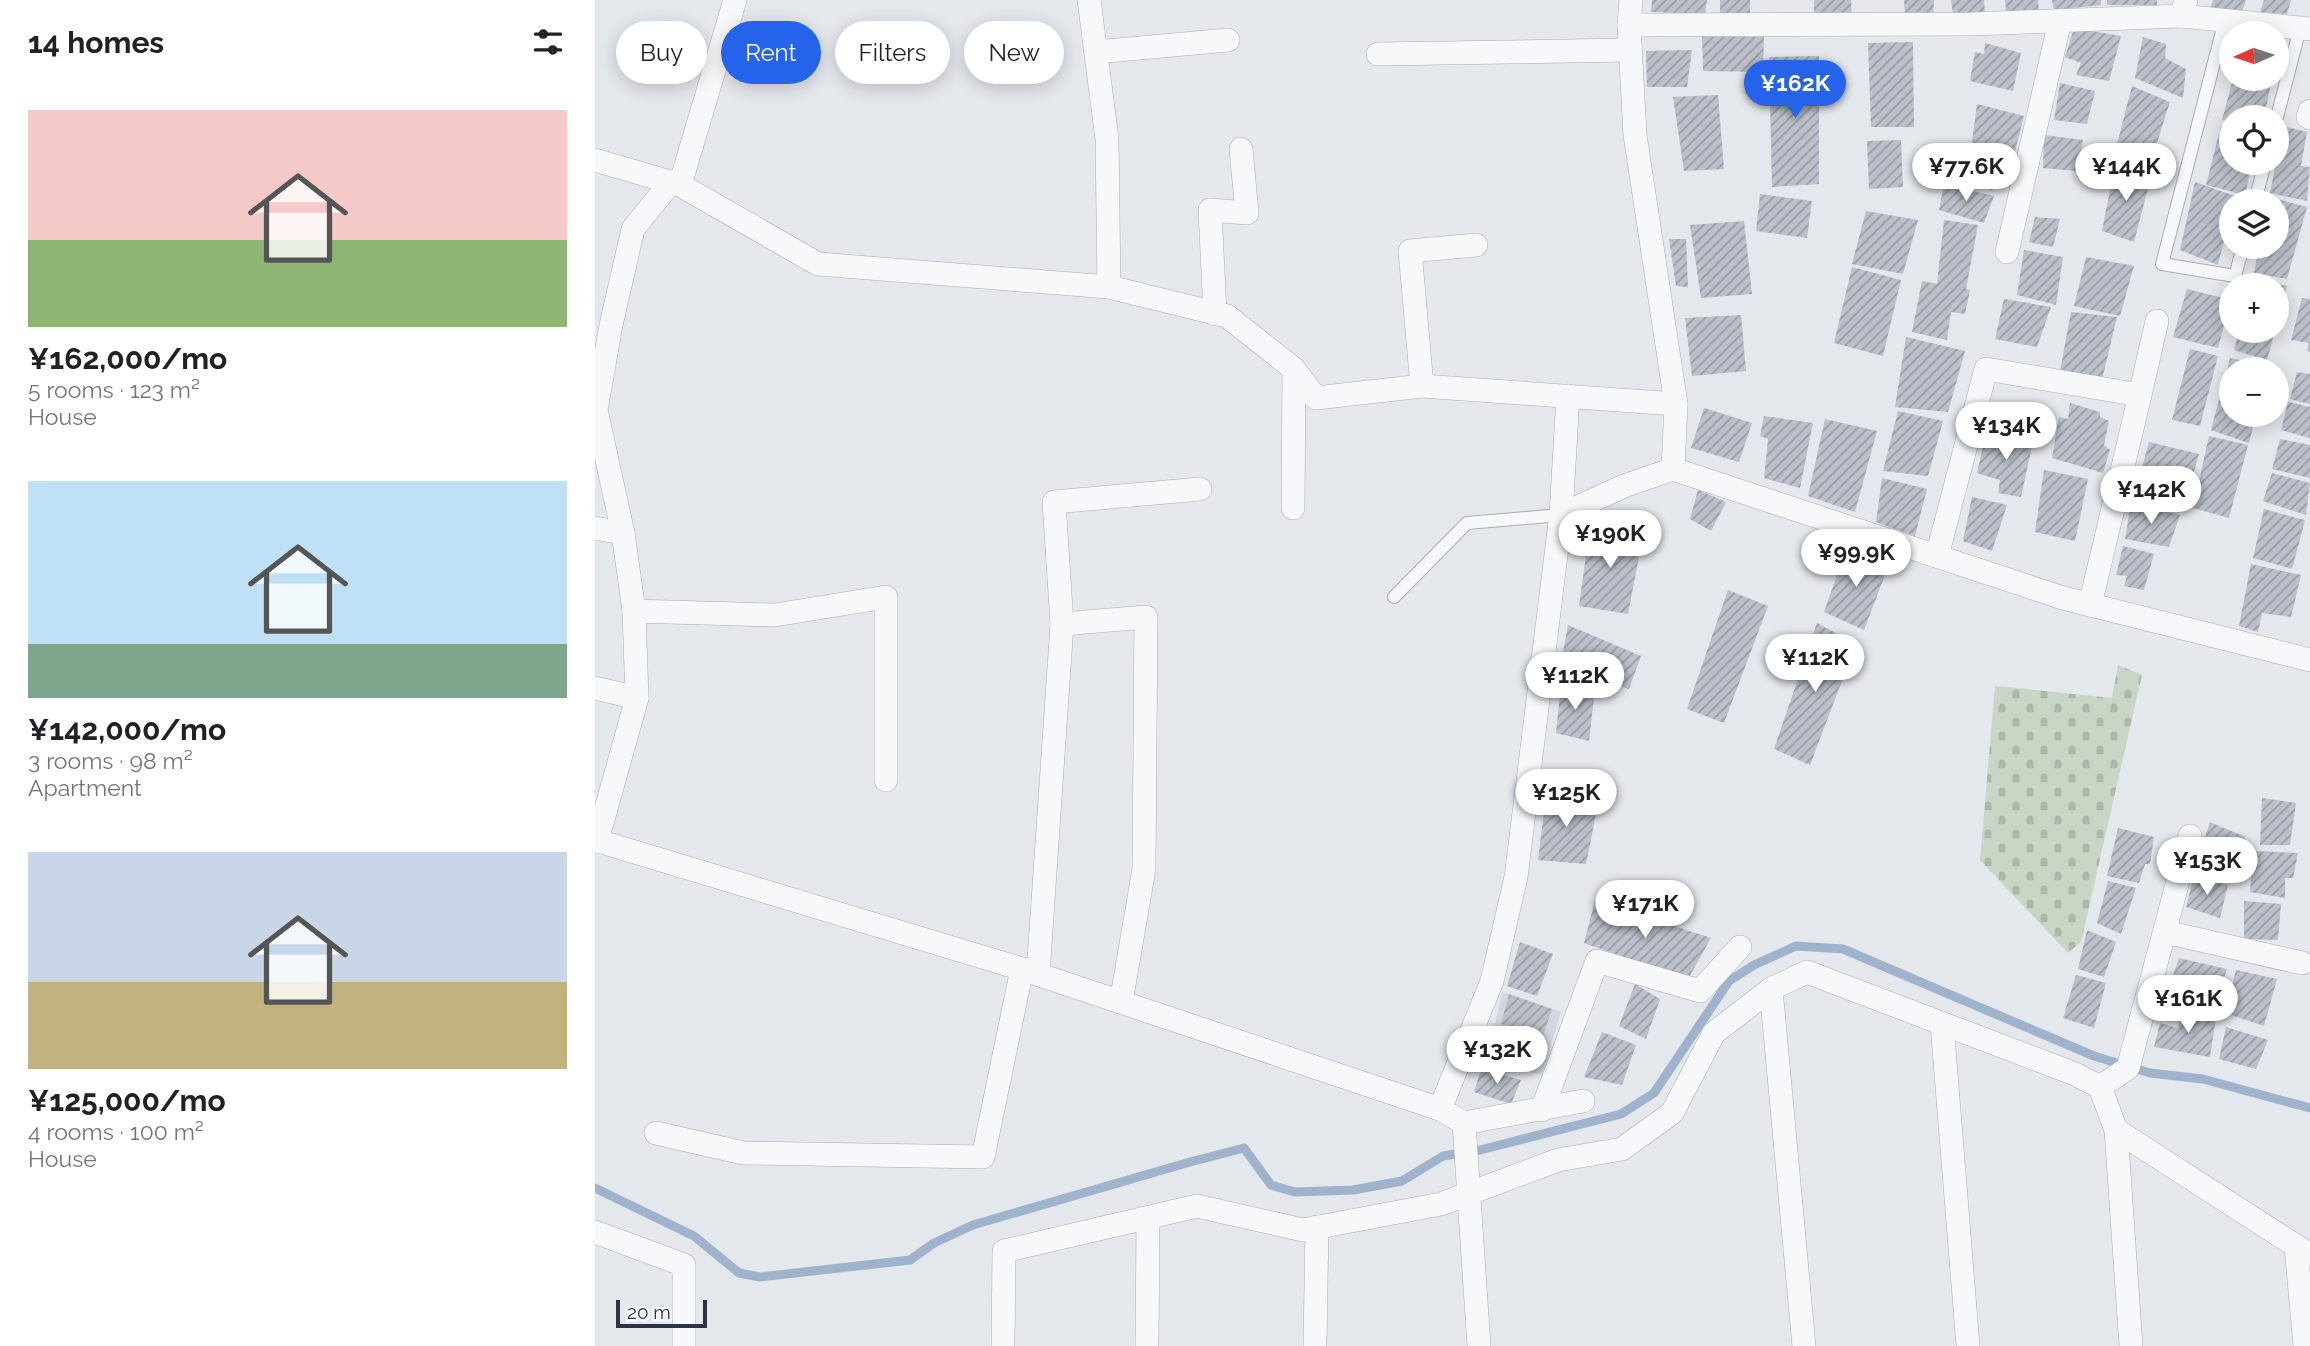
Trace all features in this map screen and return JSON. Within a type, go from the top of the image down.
[{"type":"street","points":[[735,0],[676,183],[633,229],[611,325],[596,410],[623,533],[634,611],[637,698],[596,841],[1030,972],[1440,1109],[1464,1123],[1583,1101]]},
{"type":"street","points":[[1089,0],[1107,139],[1109,287]]},
{"type":"street","points":[[1631,0],[1629,24],[1635,135],[1676,404],[1673,469]]},
{"type":"street","points":[[1629,24],[1972,24],[2060,20],[2183,8],[2225,20],[2305,28]]},
{"type":"street","points":[[2007,252],[2060,20]]},
{"type":"street","points":[[1096,52],[1228,40]]},
{"type":"street","points":[[1378,54],[1630,50]]},
{"type":"street","points":[[2310,111],[2310,118]]},
{"type":"street","points":[[1215,314],[1209,210],[1247,213],[1241,149]]},
{"type":"street","points":[[595,160],[676,183],[818,264],[1109,287],[1227,316],[1294,369],[1316,398],[1422,386],[1676,404]]},
{"type":"street","points":[[1422,386],[1410,251],[1476,245]]},
{"type":"street","points":[[2090,605],[2157,321]]},
{"type":"street","points":[[1293,509],[1294,369]]},
{"type":"street","points":[[1937,556],[1986,369],[2140,395]]},
{"type":"street","points":[[1440,1109],[1493,981],[1516,877],[1561,515],[1568,396]]},
{"type":"street","points":[[1561,515],[1624,486],[1673,469],[2063,598],[2310,660]]},
{"type":"street","points":[[656,1133],[743,1153],[983,1157],[1030,972],[1062,624],[1054,502],[1199,489]]},
{"type":"street","points":[[595,528],[623,533]]},
{"type":"street","points":[[634,611],[775,615],[886,597],[886,780]]},
{"type":"street","points":[[1062,624],[1146,617],[1144,869],[1121,1002]]},
{"type":"street","points":[[595,688],[637,698]]},
{"type":"street","points":[[2099,1087],[2128,1068],[2190,836]]},
{"type":"street","points":[[2165,932],[2302,963]]},
{"type":"street","points":[[1542,1110],[1597,961],[1700,991],[1740,947]]},
{"type":"street","points":[[1003,1346],[1005,1251],[1196,1206],[1303,1230],[1441,1204],[1558,1160],[1622,1149],[1672,1113],[1714,1032],[1771,989],[1807,972],[2075,1074],[2099,1087],[2116,1130],[2131,1346]]},
{"type":"street","points":[[1771,989],[1804,1346]]},
{"type":"street","points":[[1942,1024],[1968,1346]]},
{"type":"street","points":[[1464,1123],[1479,1346]]},
{"type":"street","points":[[2116,1130],[2303,1251],[2305,1346]]},
{"type":"street","points":[[1147,1346],[1148,1219]]},
{"type":"street","points":[[1315,1346],[1317,1227]]},
{"type":"street","points":[[595,1232],[684,1265],[684,1346]]},
{"type":"lane","points":[[2225,20],[2162,264],[2235,276],[2240,259]]},
{"type":"lane","points":[[2281,105],[2305,28]]},
{"type":"lane","points":[[1394,597],[1468,523],[1561,515]]},
{"type":"shaded area","points":[[1503,992],[1561,1012],[1542,1075],[1485,1062]]},
{"type":"green space","points":[[2118,665],[2142,675],[2081,942],[2068,953],[1980,860],[1995,686],[2112,698]]},
{"type":"building","points":[[1652,0],[1707,0],[1705,14],[1651,12]]},
{"type":"building","points":[[1720,0],[1750,0],[1750,18],[1720,18]]},
{"type":"building","points":[[1814,0],[1851,0],[1852,17],[1814,16]]},
{"type":"building","points":[[1904,0],[1934,0],[1933,18],[1905,16]]},
{"type":"building","points":[[1951,0],[1984,0],[1985,15],[1953,14]]},
{"type":"building","points":[[2005,0],[2038,0],[2039,10],[2006,13]]},
{"type":"building","points":[[2052,0],[2101,0],[2101,5],[2054,10]]},
{"type":"building","points":[[2107,0],[2157,0],[2157,5],[2107,5]]},
{"type":"building","points":[[2213,0],[2246,0],[2241,14],[2210,9]]},
{"type":"building","points":[[2264,0],[2291,0],[2287,14],[2260,12]]},
{"type":"building","points":[[2074,28],[2121,36],[2109,81],[2076,75],[2081,63],[2065,57]]},
{"type":"building","points":[[1702,36],[1764,37],[1763,72],[1703,71]]},
{"type":"building","points":[[2143,37],[2166,44],[2165,58],[2186,69],[2183,98],[2135,78]]},
{"type":"building","points":[[1913,42],[1914,127],[1871,127],[1868,43]]},
{"type":"building","points":[[1985,43],[2021,53],[2013,91],[1970,81],[1975,52],[1984,54]]},
{"type":"building","points":[[1692,50],[1687,87],[1647,87],[1646,51]]},
{"type":"building","points":[[1819,56],[1819,184],[1772,187],[1769,57]]},
{"type":"building","points":[[2060,83],[2095,91],[2087,124],[2054,120]]},
{"type":"building","points":[[2132,86],[2170,102],[2149,168],[2115,152]]},
{"type":"building","points":[[2230,91],[2269,91],[2267,105],[2226,105]]},
{"type":"building","points":[[1718,95],[1724,169],[1684,171],[1673,97]]},
{"type":"building","points":[[1977,104],[2024,116],[2013,159],[1971,149]]},
{"type":"building","points":[[2289,128],[2307,132],[2301,166],[2310,167],[2307,201],[2289,197],[2289,189],[2271,189],[2273,175],[2289,175]]},
{"type":"building","points":[[2219,134],[2219,175],[2249,175],[2246,189],[2222,189],[2206,185]]},
{"type":"building","points":[[2044,135],[2083,140],[2077,171],[2043,168]]},
{"type":"building","points":[[1901,140],[1903,187],[1869,189],[1867,141]]},
{"type":"building","points":[[1951,150],[2001,161],[1992,190],[1946,179]]},
{"type":"building","points":[[2115,164],[2151,177],[2134,242],[2102,231]]},
{"type":"building","points":[[2195,182],[2219,190],[2218,265],[2180,250]]},
{"type":"building","points":[[1944,184],[1994,196],[1984,223],[1939,210]]},
{"type":"building","points":[[1760,194],[1812,201],[1807,238],[1756,231]]},
{"type":"building","points":[[2289,202],[2307,207],[2289,273],[2254,273],[2257,259],[2289,259]]},
{"type":"building","points":[[1866,211],[1918,220],[1903,274],[1852,264]]},
{"type":"building","points":[[2035,217],[2060,219],[2053,247],[2029,242]]},
{"type":"building","points":[[1944,220],[1978,225],[1966,289],[1970,290],[1965,314],[1951,312],[1947,340],[1912,332],[1922,281],[1937,284]]},
{"type":"building","points":[[1744,221],[1752,294],[1701,298],[1690,225]]},
{"type":"building","points":[[1669,239],[1686,239],[1688,287],[1676,286]]},
{"type":"building","points":[[2024,250],[2063,257],[2056,305],[2017,295]]},
{"type":"building","points":[[2086,257],[2134,266],[2120,316],[2074,306]]},
{"type":"building","points":[[1852,267],[1901,280],[1883,356],[1834,343]]},
{"type":"building","points":[[2187,289],[2219,297],[2218,348],[2173,337]]},
{"type":"building","points":[[2302,298],[2310,299],[2310,352],[2307,351],[2309,343],[2291,340]]},
{"type":"building","points":[[2004,299],[2051,307],[2037,347],[1995,339]]},
{"type":"building","points":[[2071,312],[2117,317],[2102,380],[2060,371]]},
{"type":"building","points":[[1741,315],[1746,371],[1692,376],[1685,318]]},
{"type":"building","points":[[1906,337],[1965,351],[1948,412],[1895,407]]},
{"type":"building","points":[[2236,343],[2272,343],[2268,357],[2257,357],[2234,350]]},
{"type":"building","points":[[2190,349],[2218,356],[2200,426],[2172,420]]},
{"type":"building","points":[[2297,372],[2310,374],[2310,404],[2290,399]]},
{"type":"building","points":[[2219,400],[2219,427],[2253,427],[2249,443],[2211,430]]},
{"type":"building","points":[[2289,402],[2310,407],[2310,438],[2281,430],[2282,427],[2289,427]]},
{"type":"building","points":[[2070,403],[2100,412],[2100,417],[2109,421],[2104,445],[2110,450],[2103,473],[2052,458],[2059,417],[2068,419]]},
{"type":"building","points":[[1704,408],[1752,423],[1739,462],[1691,448]]},
{"type":"building","points":[[1898,411],[1943,421],[1928,476],[1883,471]]},
{"type":"building","points":[[1764,416],[1813,423],[1800,488],[1764,478],[1768,439],[1760,436]]},
{"type":"building","points":[[1825,419],[1877,431],[1855,512],[1808,496]]},
{"type":"building","points":[[1986,433],[2033,442],[2021,497],[1998,493],[2000,480],[1977,473]]},
{"type":"building","points":[[2209,436],[2248,445],[2229,518],[2193,508]]},
{"type":"building","points":[[2280,439],[2310,445],[2310,478],[2272,469]]},
{"type":"building","points":[[2149,442],[2199,454],[2189,489],[2140,474]]},
{"type":"building","points":[[2044,470],[2088,479],[2075,541],[2035,532]]},
{"type":"building","points":[[2272,473],[2310,483],[2306,515],[2263,501]]},
{"type":"building","points":[[1882,478],[1927,489],[1915,536],[1876,522]]},
{"type":"building","points":[[1698,490],[1726,502],[1711,531],[1690,519]]},
{"type":"building","points":[[1972,497],[2007,505],[1992,551],[1963,541]]},
{"type":"building","points":[[2131,503],[2180,515],[2169,547],[2125,539]]},
{"type":"building","points":[[2264,509],[2305,520],[2292,569],[2253,558]]},
{"type":"building","points":[[1590,526],[1643,536],[1628,614],[1579,606]]},
{"type":"building","points":[[2123,546],[2154,554],[2144,590],[2124,586],[2127,576],[2116,575]]},
{"type":"building","points":[[1846,549],[1888,567],[1864,630],[1824,612]]},
{"type":"building","points":[[2251,564],[2301,575],[2291,617],[2262,613],[2258,632],[2239,626]]},
{"type":"building","points":[[1728,590],[1768,606],[1724,723],[1687,709]]},
{"type":"building","points":[[1817,623],[1856,644],[1810,765],[1774,749]]},
{"type":"building","points":[[1568,625],[1641,656],[1629,689],[1560,669]]},
{"type":"building","points":[[1561,684],[1595,689],[1589,741],[1556,733]]},
{"type":"building","points":[[1547,789],[1576,792],[1577,805],[1597,809],[1586,864],[1538,860]]},
{"type":"building","points":[[2262,798],[2296,803],[2290,845],[2260,845]]},
{"type":"building","points":[[2210,822],[2245,837],[2233,879],[2197,862]]},
{"type":"building","points":[[2118,828],[2154,837],[2150,864],[2145,864],[2139,883],[2107,876]]},
{"type":"building","points":[[2253,851],[2298,853],[2293,878],[2285,878],[2285,898],[2250,892]]},
{"type":"building","points":[[2194,876],[2228,885],[2220,918],[2186,907]]},
{"type":"building","points":[[2108,881],[2136,888],[2121,934],[2097,923]]},
{"type":"building","points":[[1595,900],[1711,938],[1688,979],[1584,943]]},
{"type":"building","points":[[2244,901],[2281,904],[2278,940],[2244,939]]},
{"type":"building","points":[[2087,930],[2116,942],[2104,977],[2078,969]]},
{"type":"building","points":[[1520,942],[1553,954],[1537,996],[1507,986]]},
{"type":"building","points":[[2179,958],[2227,969],[2212,1014],[2164,1002]]},
{"type":"building","points":[[2236,970],[2277,979],[2264,1026],[2225,1013]]},
{"type":"building","points":[[2076,975],[2106,983],[2094,1028],[2063,1018]]},
{"type":"building","points":[[1635,984],[1660,999],[1646,1039],[1619,1026]]},
{"type":"building","points":[[1509,994],[1552,1009],[1543,1036],[1501,1024]]},
{"type":"building","points":[[2182,1009],[2216,1018],[2210,1057],[2154,1047],[2160,1023],[2178,1028]]},
{"type":"building","points":[[2226,1027],[2268,1040],[2256,1069],[2219,1059]]},
{"type":"building","points":[[1602,1032],[1636,1045],[1622,1085],[1584,1077]]},
{"type":"building","points":[[1481,1069],[1521,1080],[1511,1104],[1474,1092]]},
{"type":"waterway","points":[[595,1188],[694,1236],[739,1273],[760,1277],[910,1260],[934,1243],[973,1225],[1244,1148],[1271,1185],[1295,1192],[1353,1190],[1402,1181],[1443,1156],[1480,1150],[1621,1114],[1654,1093],[1729,981],[1754,965],[1796,946],[1843,949],[2094,1056],[2150,1073],[2203,1079],[2310,1108]]}]
